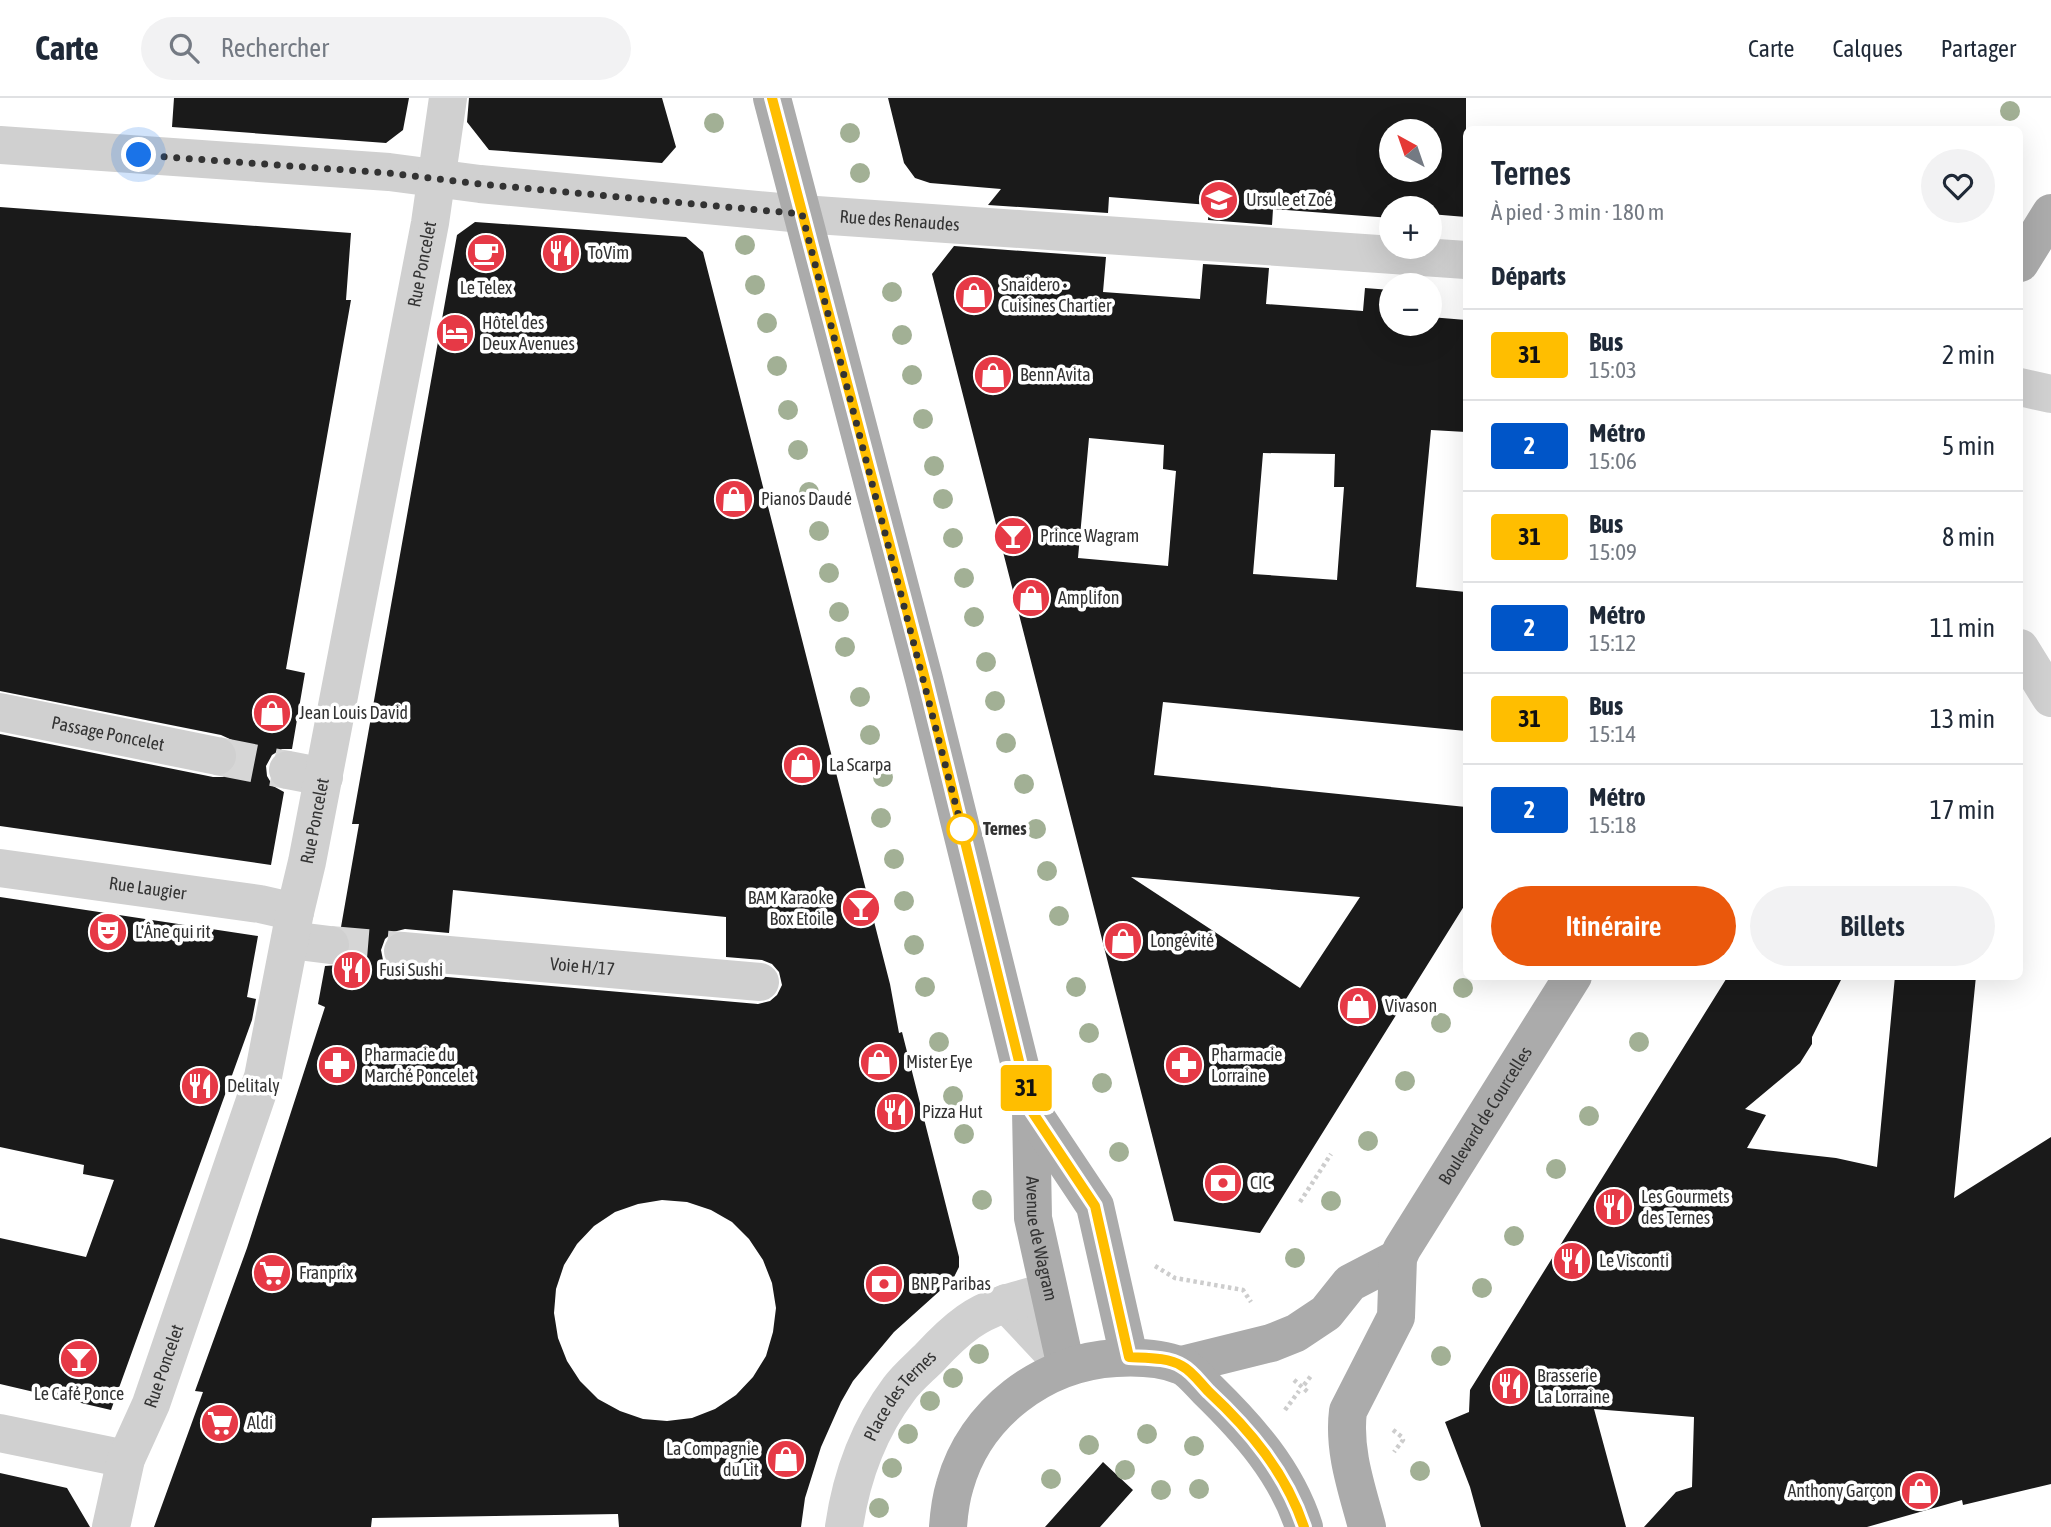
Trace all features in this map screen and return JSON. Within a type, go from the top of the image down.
[{"type":"main road","name":"Avenue de Wagram","points":[[772,98],[925,679],[1031,1110],[1033,1218],[1066,1367]]},
{"type":"main road","points":[[2023,258],[2051,213]]},
{"type":"main road","name":"Boulevard de Courcelles","points":[[1367,1527],[1348,1453],[1348,1411],[1396,1317],[1398,1258],[1571,980]]},
{"type":"main road","name":"Avenue de Wagram","points":[[1031,1110],[1095,1206],[1129,1357]]},
{"type":"main road","points":[[948,1527],[955,1484],[969,1451],[988,1422],[1033,1383],[1066,1367],[1098,1359],[1157,1359],[1182,1365],[1271,1343],[1296,1333],[1326,1313],[1350,1283],[1398,1258]]},
{"type":"main road","points":[[1182,1365],[1231,1412],[1266,1453],[1291,1495],[1304,1527]]},
{"type":"street","name":"Rue Poncelet","points":[[111,1527],[126,1459],[151,1405],[264,1077],[293,926],[306,773],[428,236],[448,98]]},
{"type":"street","name":"Rue des Renaudes","points":[[0,145],[375,172],[802,214],[1463,260]]},
{"type":"street","points":[[2023,388],[2051,394]]},
{"type":"street","points":[[2023,653],[2051,698]]},
{"type":"street","name":"Passage Poncelet","points":[[0,712],[217,756]]},
{"type":"street","name":"Rue Laugier","points":[[0,868],[260,904],[293,926]]},
{"type":"street","points":[[293,926],[330,945]]},
{"type":"street","name":"Voie H/17","points":[[403,951],[760,982]]},
{"type":"street","name":"Place des Ternes","points":[[844,1527],[858,1466],[878,1422],[900,1387],[969,1321],[1006,1303],[1048,1292]]},
{"type":"street","points":[[1006,1303],[1066,1367]]},
{"type":"street","points":[[0,1433],[126,1459]]},
{"type":"path","points":[[1300,1202],[1331,1154]]},
{"type":"path","points":[[1147,1259],[1175,1278],[1242,1290],[1249,1298]]},
{"type":"path","points":[[1292,1378],[1315,1396]]},
{"type":"path","points":[[1282,1413],[1299,1391]]},
{"type":"path","points":[[1388,1428],[1403,1440],[1390,1457]]},
{"type":"building","points":[[174,98],[409,98],[403,130],[386,143],[172,127]]},
{"type":"building","points":[[469,98],[662,98],[676,147],[662,163],[489,150],[467,122]]},
{"type":"building","points":[[888,98],[1466,98],[1466,126],[1463,126],[1463,217],[1442,215],[1442,196],[1379,196],[1379,217],[1273,209],[1272,225],[1208,220],[1209,205],[1109,197],[1108,213],[988,205],[1001,189],[930,183],[915,178],[904,163]]},
{"type":"building","points":[[0,207],[351,233],[346,300],[351,300],[286,669],[305,673],[292,749],[282,749],[272,755],[266,766],[267,776],[273,786],[284,792],[271,865],[0,826],[0,734],[213,777],[223,777],[233,771],[238,760],[238,750],[232,740],[221,735],[0,691]]},
{"type":"building","points":[[475,222],[686,237],[703,252],[890,984],[899,1033],[902,1032],[959,1257],[959,1267],[953,1279],[894,1332],[853,1381],[821,1447],[805,1498],[801,1527],[619,1527],[618,1514],[372,1518],[371,1527],[154,1527],[203,1392],[195,1391],[247,1248],[325,1007],[318,1004],[325,966],[339,965],[348,958],[352,948],[350,936],[341,927],[359,824],[352,824],[457,235]],"holes":[[[453,890],[726,917],[726,957],[762,960],[772,964],[779,972],[782,985],[770,1001],[758,1004],[401,973],[390,968],[383,960],[381,950],[385,939],[393,932],[405,929],[449,933]],[[662,1200],[687,1202],[711,1210],[732,1222],[749,1239],[763,1260],[772,1283],[776,1308],[766,1356],[753,1377],[736,1395],[715,1409],[692,1418],[667,1421],[643,1419],[598,1399],[580,1381],[567,1361],[558,1338],[554,1313],[556,1289],[564,1265],[577,1244],[594,1226],[615,1212]]]},
{"type":"building","points":[[954,246],[1106,257],[1103,292],[1200,299],[1203,264],[1269,268],[1266,304],[1363,311],[1365,288],[1379,289],[1379,336],[1442,336],[1442,318],[1463,320],[1463,432],[1431,430],[1416,587],[1463,592],[1463,731],[1163,702],[1154,775],[1463,807],[1463,908],[1260,1233],[1174,1221],[932,274]],"holes":[[[1089,438],[1164,445],[1163,469],[1176,471],[1168,566],[1078,558]],[[1263,453],[1335,454],[1334,487],[1344,487],[1337,580],[1253,574]],[[1131,877],[1360,897],[1300,988]]]},
{"type":"building","points":[[0,897],[258,936],[247,997],[256,999],[252,1020],[111,1410],[0,1384],[0,1238],[86,1257],[114,1180],[83,1174],[84,1165],[0,1147]]},
{"type":"building","points":[[1726,980],[1841,980],[1812,1037],[1812,1044],[1800,1063],[1745,1109],[1766,1115],[1747,1148],[1836,1158],[1877,1167],[1895,980],[1976,980],[1954,1198],[2051,1137],[2051,1484],[1963,1505],[1962,1500],[1867,1527],[1644,1527],[1676,1492],[1692,1487],[1694,1417],[1594,1409],[1626,1527],[1481,1527],[1470,1487],[1445,1422],[1469,1412],[1470,1390]]},
{"type":"building","points":[[1103,1462],[1133,1490],[1100,1527],[1045,1527]]},
{"type":"building","points":[[0,1473],[67,1488],[90,1527],[0,1527]]},
{"type":"tunnel","points":[[217,756],[288,770]]},
{"type":"tunnel","points":[[330,945],[403,951]]},
{"type":"bus line","name":"31","points":[[772,98],[925,679],[1031,1110],[1095,1206],[1129,1357],[1157,1359],[1182,1365],[1231,1412],[1266,1453],[1291,1495],[1304,1527]]},
{"type":"place","name":"Ursule et Zoé","points":[[1219,200]]},
{"type":"place","name":"Le Telex","points":[[486,253]]},
{"type":"place","name":"ToVim","points":[[561,253]]},
{"type":"place","name":"Snaidero - Cuisines Chartier","points":[[974,295]]},
{"type":"place","name":"Hôtel des Deux Avenues","points":[[455,333]]},
{"type":"place","name":"Benn Avita","points":[[993,375]]},
{"type":"place","name":"Pianos Daudé","points":[[734,499]]},
{"type":"place","name":"Prince Wagram","points":[[1013,536]]},
{"type":"place","name":"Amplifon","points":[[1031,598]]},
{"type":"place","name":"Jean Louis David","points":[[272,713]]},
{"type":"place","name":"La Scarpa","points":[[802,765]]},
{"type":"place","name":"Ternes","points":[[962,829]]},
{"type":"place","name":"BAM Karaoke Box Etoile","points":[[861,908]]},
{"type":"place","name":"L'Âne qui rit","points":[[108,932]]},
{"type":"place","name":"Longévité","points":[[1123,941]]},
{"type":"place","name":"Fusi Sushi","points":[[352,970]]},
{"type":"place","name":"Vivason","points":[[1358,1006]]},
{"type":"place","name":"Mister Eye","points":[[879,1062]]},
{"type":"place","name":"Pharmacie du Marché Poncelet","points":[[337,1065]]},
{"type":"place","name":"Pharmacie Lorraine","points":[[1184,1065]]},
{"type":"place","name":"Delitaly","points":[[200,1086]]},
{"type":"place","name":"Pizza Hut","points":[[895,1112]]},
{"type":"place","name":"CIC","points":[[1223,1183]]},
{"type":"place","name":"Les Gourmets des Ternes","points":[[1614,1207]]},
{"type":"place","name":"Le Visconti","points":[[1572,1261]]},
{"type":"place","name":"Franprix","points":[[272,1273]]},
{"type":"place","name":"BNP Paribas","points":[[884,1284]]},
{"type":"place","name":"Le Café Ponce","points":[[79,1359]]},
{"type":"place","name":"Brasserie La Lorraine","points":[[1510,1386]]},
{"type":"place","name":"Aldi","points":[[220,1423]]},
{"type":"place","name":"La Compagnie du Lit","points":[[786,1459]]},
{"type":"place","name":"Anthony Garçon","points":[[1920,1491]]},
{"type":"route","points":[[139,155],[388,173],[802,214],[963,833],[962,829]]}]
